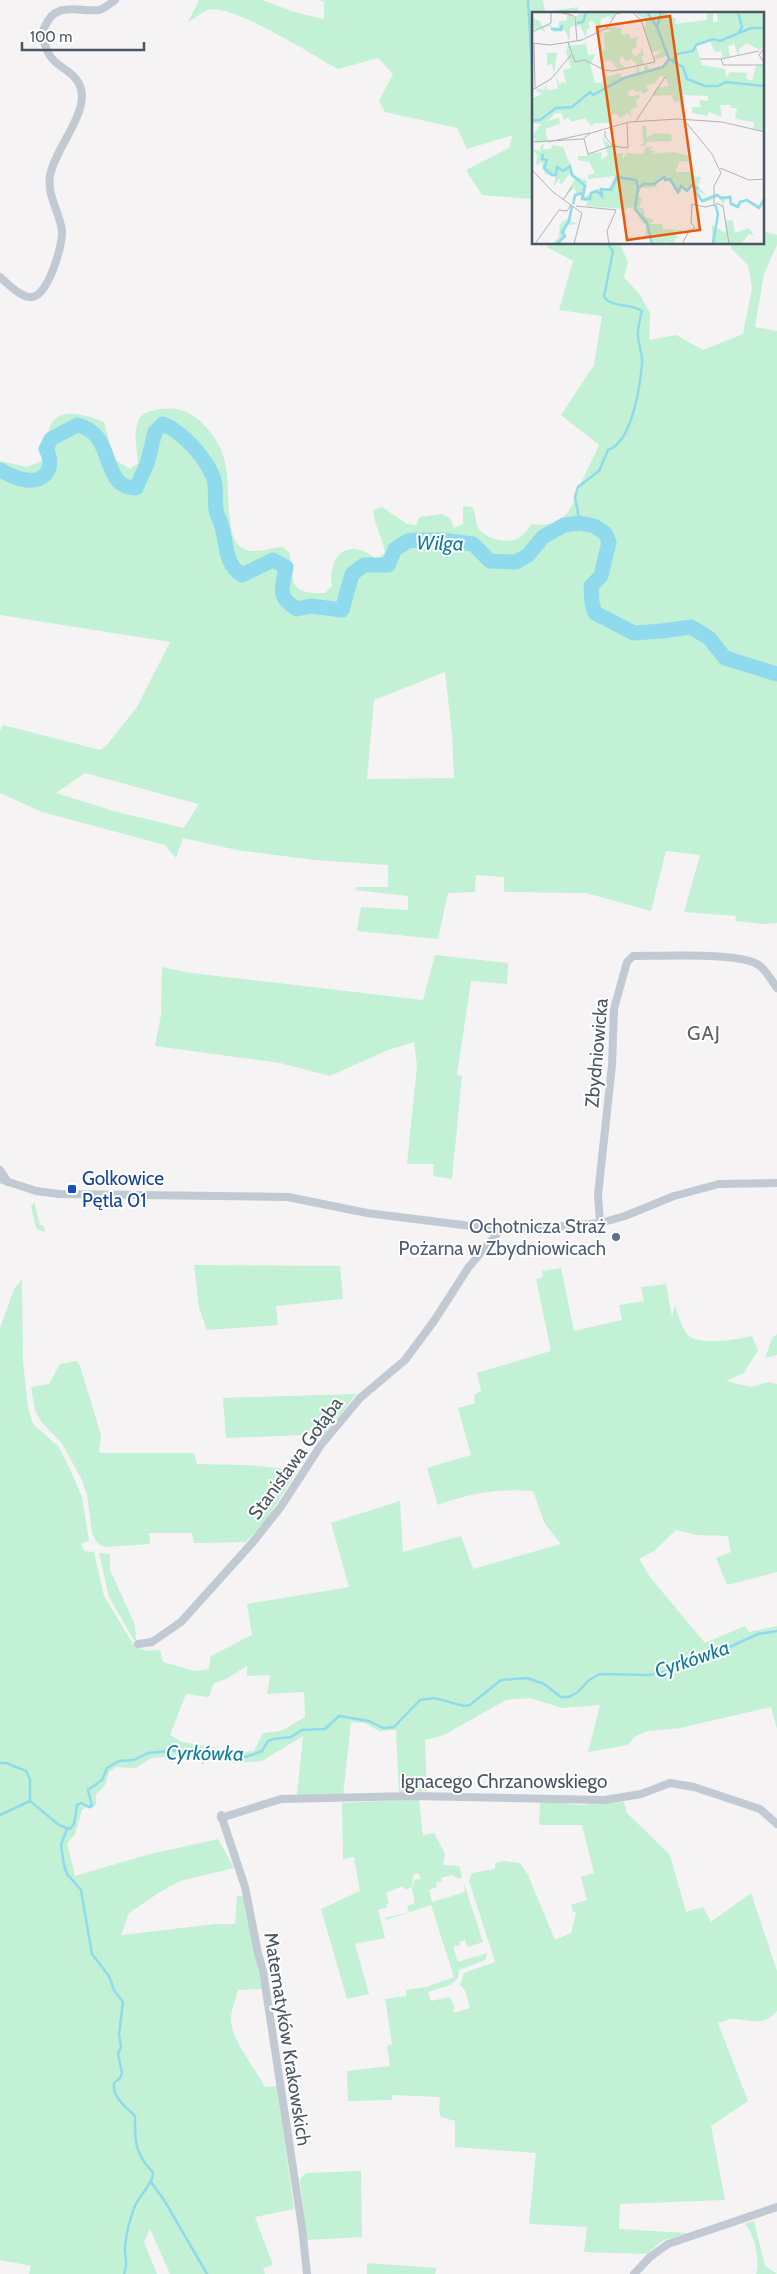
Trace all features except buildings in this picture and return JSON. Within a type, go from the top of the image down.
[{"type":"street","points":[[0,277],[23,295],[31,297],[38,295],[44,286],[62,244],[62,229],[51,199],[49,177],[56,154],[81,106],[82,90],[76,78],[52,60],[45,47],[42,30],[50,18],[64,8],[101,10],[115,0]]},
{"type":"street","name":"Zbydniowicka","points":[[600,1223],[598,1194],[612,1065],[614,1009],[626,962],[633,956],[735,958],[756,963],[765,970],[777,988]]},
{"type":"street","points":[[0,1170],[8,1182]]},
{"type":"street","points":[[0,1179],[36,1191],[59,1194],[288,1196],[367,1213],[502,1228],[561,1227],[600,1223],[628,1215],[674,1196],[719,1184],[777,1183]]},
{"type":"street","name":"Stanisława Gołąba","points":[[138,1644],[152,1642],[180,1622],[253,1542],[280,1508],[322,1445],[360,1398],[405,1360],[434,1321],[468,1268],[502,1228]]},
{"type":"street","name":"Ignacego Chrzanowskiego","points":[[221,1816],[281,1799],[414,1796],[605,1800],[642,1794],[670,1783],[694,1787],[760,1809],[777,1824]]},
{"type":"street","name":"Matematyków Krakowskich","points":[[221,1816],[246,1887],[263,1970],[302,2227],[307,2274]]},
{"type":"street","points":[[634,2274],[650,2257],[668,2244],[777,2208]]},
{"type":"green space","points":[[199,0],[262,0],[294,12],[324,19],[324,2],[318,0],[543,0],[545,12],[532,12],[532,199],[482,195],[466,170],[509,148],[513,135],[467,149],[457,128],[385,112],[379,101],[393,74],[378,58],[338,69],[273,32],[235,14],[219,10],[208,10],[188,22]]},
{"type":"green space","points":[[578,7],[578,12],[545,12]]},
{"type":"green space","points":[[764,231],[777,235],[777,245],[764,274],[755,327],[777,331],[777,923],[763,924],[735,921],[736,916],[684,912],[700,855],[666,851],[651,911],[586,893],[504,892],[504,877],[476,875],[475,892],[448,893],[438,939],[357,931],[361,907],[408,910],[408,896],[356,890],[356,887],[388,887],[388,865],[315,860],[237,850],[183,838],[176,858],[165,845],[42,812],[0,793],[0,731],[3,725],[100,750],[106,746],[137,707],[170,642],[0,615],[0,461],[27,467],[44,460],[48,432],[52,423],[57,418],[72,414],[104,422],[114,459],[130,469],[138,463],[136,432],[140,417],[150,411],[160,409],[182,410],[194,416],[215,438],[225,461],[230,520],[236,542],[246,550],[251,551],[282,547],[290,553],[293,578],[298,589],[304,592],[325,593],[332,586],[333,565],[340,554],[352,549],[360,550],[367,552],[377,559],[385,553],[373,510],[382,507],[407,524],[416,525],[420,517],[442,514],[450,518],[454,528],[463,524],[463,506],[472,507],[477,525],[484,534],[495,539],[508,541],[519,538],[532,524],[544,525],[560,520],[571,508],[599,445],[561,415],[594,365],[602,316],[559,310],[573,261],[547,247],[548,245],[620,245],[628,262],[624,277],[640,295],[650,313],[649,340],[676,335],[703,350],[743,334],[752,288],[748,265],[731,248],[732,245],[764,245]],"holes":[[[445,672],[452,734],[454,778],[367,779],[374,700]],[[85,773],[198,804],[184,828],[117,812],[56,793]]]},
{"type":"green space","points":[[435,955],[508,963],[507,984],[471,981],[457,1075],[462,1076],[452,1179],[433,1176],[434,1164],[407,1164],[417,1066],[414,1042],[388,1050],[330,1076],[280,1063],[155,1046],[161,1015],[162,967],[191,973],[423,1000]]},
{"type":"green space","points":[[34,1202],[40,1225],[44,1226],[45,1233],[36,1228],[31,1207]]},
{"type":"green space","points":[[194,1265],[340,1266],[343,1299],[276,1306],[278,1325],[207,1330],[199,1308]]},
{"type":"green space","points":[[561,1268],[574,1331],[622,1320],[619,1305],[644,1301],[641,1287],[666,1284],[672,1317],[675,1305],[683,1327],[692,1338],[718,1341],[752,1336],[758,1350],[744,1373],[726,1381],[751,1387],[768,1382],[777,1384],[777,1572],[727,1585],[716,1558],[731,1552],[728,1536],[697,1535],[676,1530],[654,1551],[639,1559],[650,1577],[705,1643],[745,1626],[749,1632],[777,1626],[777,1729],[771,1707],[680,1728],[648,1731],[634,1737],[628,1745],[588,1752],[600,1705],[562,1708],[530,1698],[506,1700],[444,1735],[425,1740],[427,1791],[399,1793],[396,1730],[379,1731],[365,1723],[351,1722],[343,1796],[297,1795],[303,1736],[262,1761],[234,1763],[206,1758],[203,1766],[200,1760],[181,1755],[152,1758],[135,1768],[116,1767],[109,1772],[105,1785],[96,1795],[96,1805],[82,1810],[75,1834],[67,1844],[75,1876],[150,1854],[218,1839],[234,1868],[180,1881],[160,1892],[129,1913],[121,1935],[216,1924],[235,1924],[237,1896],[245,1896],[262,1989],[238,1990],[231,2017],[231,2025],[238,2043],[265,2087],[277,2086],[294,2209],[255,2217],[273,2265],[263,2268],[265,2274],[170,2274],[150,2229],[144,2242],[157,2274],[29,2274],[31,2266],[0,2260],[0,1328],[14,1289],[22,1279],[23,1362],[28,1407],[33,1424],[59,1447],[82,1497],[89,1541],[81,1544],[84,1551],[94,1552],[104,1596],[133,1644],[145,1650],[160,1650],[163,1662],[194,1671],[209,1669],[211,1656],[252,1635],[247,1604],[349,1587],[331,1523],[400,1501],[403,1552],[461,1536],[473,1569],[561,1544],[545,1524],[533,1491],[485,1492],[461,1497],[438,1505],[427,1468],[471,1455],[458,1408],[475,1403],[474,1395],[481,1391],[477,1373],[551,1351],[536,1279],[543,1277],[542,1271]],"holes":[[[247,1666],[247,1676],[270,1675],[267,1694],[304,1692],[305,1717],[281,1731],[263,1733],[254,1751],[233,1754],[217,1748],[182,1742],[170,1735],[186,1694],[209,1697],[214,1683],[226,1679]]]},
{"type":"green space","points":[[777,1334],[777,1355],[765,1358],[772,1338]]},
{"type":"green space","points":[[76,1361],[80,1366],[101,1435],[99,1453],[194,1453],[197,1464],[245,1465],[298,1470],[265,1522],[246,1542],[194,1543],[192,1533],[149,1533],[150,1544],[105,1547],[98,1544],[92,1533],[87,1494],[81,1478],[61,1442],[43,1424],[35,1411],[31,1387],[49,1384],[60,1364]]},
{"type":"green space","points":[[356,1394],[323,1437],[304,1435],[226,1438],[223,1398]]},
{"type":"green space","points":[[99,1553],[110,1554],[110,1570],[135,1625],[136,1640],[134,1640],[109,1597]]},
{"type":"green space","points":[[419,1799],[423,1835],[434,1833],[445,1854],[443,1865],[459,1866],[462,1877],[459,1879],[452,1875],[441,1878],[442,1881],[436,1883],[437,1887],[429,1890],[432,1902],[465,1892],[464,1883],[483,1942],[468,1947],[465,1940],[459,1942],[460,1945],[453,1947],[458,1962],[487,1953],[485,1960],[459,1970],[458,1978],[451,1985],[428,1992],[431,2001],[450,1997],[455,2008],[453,2009],[454,2013],[470,2008],[465,1990],[460,1985],[464,1973],[495,1962],[469,1881],[472,1873],[495,1869],[495,1863],[504,1861],[520,1863],[528,1875],[555,1940],[571,1933],[576,1912],[573,1912],[571,1905],[587,1900],[581,1877],[594,1873],[582,1825],[539,1825],[540,1801],[581,1805],[624,1802],[627,1813],[670,1855],[686,1912],[703,1907],[711,1922],[751,1893],[777,1971],[777,2011],[766,2020],[731,2019],[718,2023],[748,2101],[711,2126],[725,2200],[620,2204],[619,2229],[688,2233],[662,2241],[647,2254],[584,2252],[587,2227],[529,2224],[536,2153],[455,2147],[455,2121],[441,2117],[439,2112],[440,2097],[392,2095],[392,2100],[348,2101],[347,2071],[390,2066],[387,2046],[392,2044],[385,1999],[406,1996],[406,1990],[426,1987],[454,1977],[431,1905],[386,1920],[385,1918],[409,1912],[407,1906],[415,1903],[412,1889],[414,1880],[421,1879],[418,1873],[413,1875],[412,1887],[405,1890],[403,1886],[386,1893],[389,1903],[386,1904],[387,1907],[378,1910],[385,1938],[355,1944],[369,1994],[347,1999],[321,1909],[360,1891],[354,1857],[343,1859],[342,1803]]},
{"type":"green space","points":[[361,2171],[362,2237],[307,2240],[300,2179],[306,2173]]},
{"type":"green space","points":[[754,2221],[765,2266],[777,2274],[756,2274],[758,2262],[756,2248],[745,2224]]},
{"type":"green space","points":[[367,2263],[437,2268],[435,2274],[367,2274]]},
{"type":"waterway","points":[[528,0],[532,69]]},
{"type":"waterway","points":[[580,523],[575,497],[578,487],[599,471],[608,450],[616,445],[629,425],[637,399],[642,364],[638,340],[642,311],[612,303],[604,297],[613,251],[609,245]]},
{"type":"waterway","name":"Wilga","points":[[0,470],[23,479],[39,479],[44,476],[49,467],[50,461],[46,449],[51,439],[77,425],[90,430],[98,438],[117,479],[124,486],[136,488],[147,464],[155,432],[163,424],[170,427],[190,444],[211,472],[215,486],[216,512],[232,565],[242,575],[273,560],[286,567],[282,586],[283,596],[297,609],[311,606],[342,610],[352,574],[364,565],[388,565],[395,549],[408,541],[441,540],[473,544],[490,561],[516,562],[528,555],[543,537],[564,525],[580,523],[594,526],[605,533],[609,542],[601,576],[591,586],[592,603],[595,613],[634,633],[691,627],[709,638],[725,658],[777,674]]},
{"type":"waterway","name":"Cyrkówka","points":[[0,1815],[30,1801],[59,1825],[70,1829],[74,1824],[77,1805],[81,1803],[89,1807],[92,1806],[88,1790],[102,1780],[107,1768],[119,1761],[134,1760],[148,1753],[179,1750],[198,1754],[216,1751],[230,1757],[246,1757],[262,1751],[268,1741],[291,1737],[302,1730],[325,1729],[339,1716],[369,1721],[383,1728],[394,1727],[420,1700],[434,1698],[464,1706],[470,1705],[501,1680],[527,1678],[544,1684],[561,1697],[569,1697],[578,1692],[589,1680],[600,1674],[649,1675],[672,1670],[703,1659],[758,1634],[777,1631]]},
{"type":"waterway","points":[[0,1763],[6,1763],[26,1771],[30,1779],[30,1801]]},
{"type":"waterway","points":[[67,1829],[61,1845],[64,1865],[67,1874],[81,1890],[92,1954],[109,1976],[114,1990],[123,2002],[119,2034],[121,2047],[118,2054],[122,2073],[120,2078],[114,2083],[115,2093],[135,2116],[138,2149],[143,2160],[153,2173],[150,2182],[137,2201],[130,2220],[125,2242],[126,2267],[124,2274]]},
{"type":"waterway","points":[[151,2182],[164,2200],[207,2274]]},
{"type":"place","name":"Golkowice Pętla 01","points":[[72,1189]]},
{"type":"place","name":"Ochotnicza Straż Pożarna w Zbydniowicach","points":[[616,1237]]},
{"type":"district","name":"GAJ","points":[[704,1033]]}]
